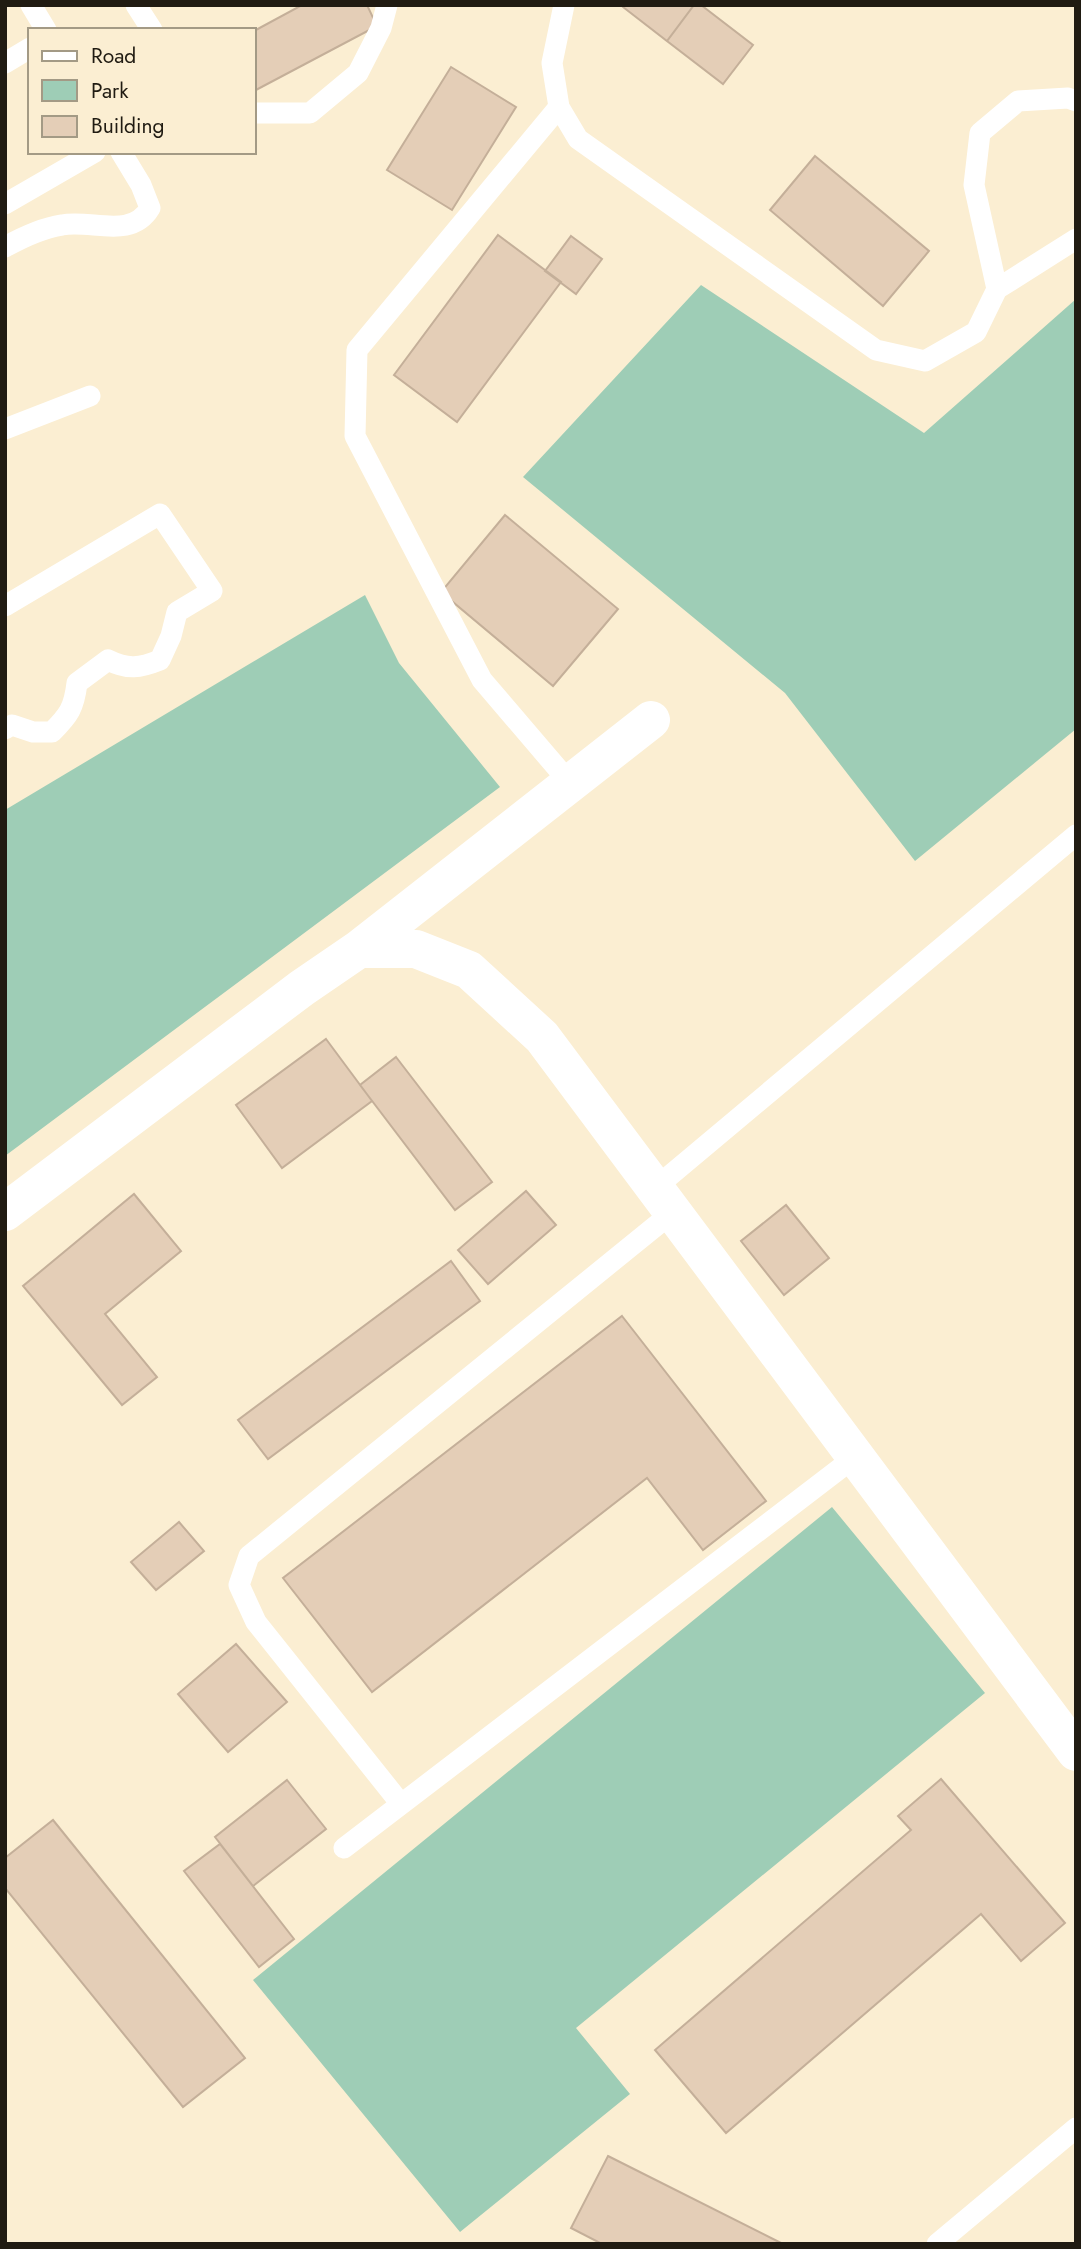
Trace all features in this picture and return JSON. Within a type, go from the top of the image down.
[{"type":"street","points":[[5,1212],[302,988],[359,949],[651,720]]},
{"type":"street","points":[[359,949],[416,949],[469,970],[542,1037],[1076,1752]]},
{"type":"lane","points":[[31,5],[45,28]]},
{"type":"lane","points":[[256,113],[310,113],[358,72],[381,28],[387,5]]},
{"type":"lane","points":[[564,5],[552,63],[559,107],[578,139],[876,350],[925,361],[976,332],[997,289],[1076,239]]},
{"type":"lane","points":[[5,63],[28,49]]},
{"type":"lane","points":[[997,289],[974,185],[980,133],[1018,101],[1068,98],[1076,101]]},
{"type":"lane","points":[[559,107],[357,350],[355,436],[482,680],[570,783]]},
{"type":"lane","points":[[5,204],[92,154]]},
{"type":"lane","points":[[5,247],[30,234],[65,224],[118,227],[144,217],[150,208],[141,185],[122,154]]},
{"type":"lane","points":[[5,429],[90,396]]},
{"type":"lane","points":[[5,606],[160,514],[212,592],[177,612],[160,660],[141,668],[123,667],[108,660],[77,684],[69,715],[52,732],[33,732],[12,725],[5,729]]},
{"type":"lane","points":[[401,1804],[256,1622],[239,1585],[249,1556],[664,1200],[1076,835]]},
{"type":"lane","points":[[344,1848],[855,1457]]},
{"type":"lane","points":[[937,2244],[1076,2127]]},
{"type":"green space","points":[[701,285],[924,433],[1076,299],[1076,729],[915,861],[785,693],[523,477]]},
{"type":"green space","points":[[365,595],[399,663],[500,787],[5,1156],[5,810]]},
{"type":"green space","points":[[832,1507],[985,1693],[576,2028],[630,2094],[460,2232],[253,1980]]},
{"type":"building","points":[[302,5],[367,5],[377,26],[256,90],[256,30]]},
{"type":"building","points":[[694,5],[667,41],[623,7]]},
{"type":"building","points":[[694,5],[701,5],[753,45],[723,84],[667,41]]},
{"type":"building","points":[[451,67],[516,107],[452,210],[387,170]]},
{"type":"building","points":[[815,156],[929,251],[883,306],[770,210]]},
{"type":"building","points":[[498,235],[561,282],[457,422],[394,375]]},
{"type":"building","points":[[571,236],[602,259],[576,294],[545,271]]},
{"type":"building","points":[[505,515],[618,609],[553,686],[441,592]]},
{"type":"building","points":[[326,1039],[372,1101],[282,1168],[236,1105]]},
{"type":"building","points":[[396,1057],[492,1182],[455,1210],[360,1085]]},
{"type":"building","points":[[526,1191],[556,1225],[488,1284],[458,1250]]},
{"type":"building","points":[[134,1194],[181,1251],[105,1314],[157,1377],[122,1405],[23,1286]]},
{"type":"building","points":[[786,1205],[829,1258],[784,1295],[741,1241]]},
{"type":"building","points":[[451,1261],[480,1301],[268,1459],[238,1420]]},
{"type":"building","points":[[622,1316],[766,1501],[703,1550],[647,1478],[372,1692],[283,1578]]},
{"type":"building","points":[[179,1522],[204,1551],[156,1590],[131,1562]]},
{"type":"building","points":[[236,1644],[287,1702],[228,1752],[178,1694]]},
{"type":"building","points":[[941,1779],[1065,1923],[1021,1961],[981,1914],[726,2133],[655,2050],[911,1830],[898,1816]]},
{"type":"building","points":[[287,1780],[326,1829],[253,1886],[215,1837]]},
{"type":"building","points":[[53,1820],[245,2058],[183,2107],[5,1888],[5,1858]]},
{"type":"building","points":[[220,1844],[294,1939],[259,1967],[184,1871]]},
{"type":"building","points":[[608,2156],[783,2244],[602,2244],[571,2228]]}]
